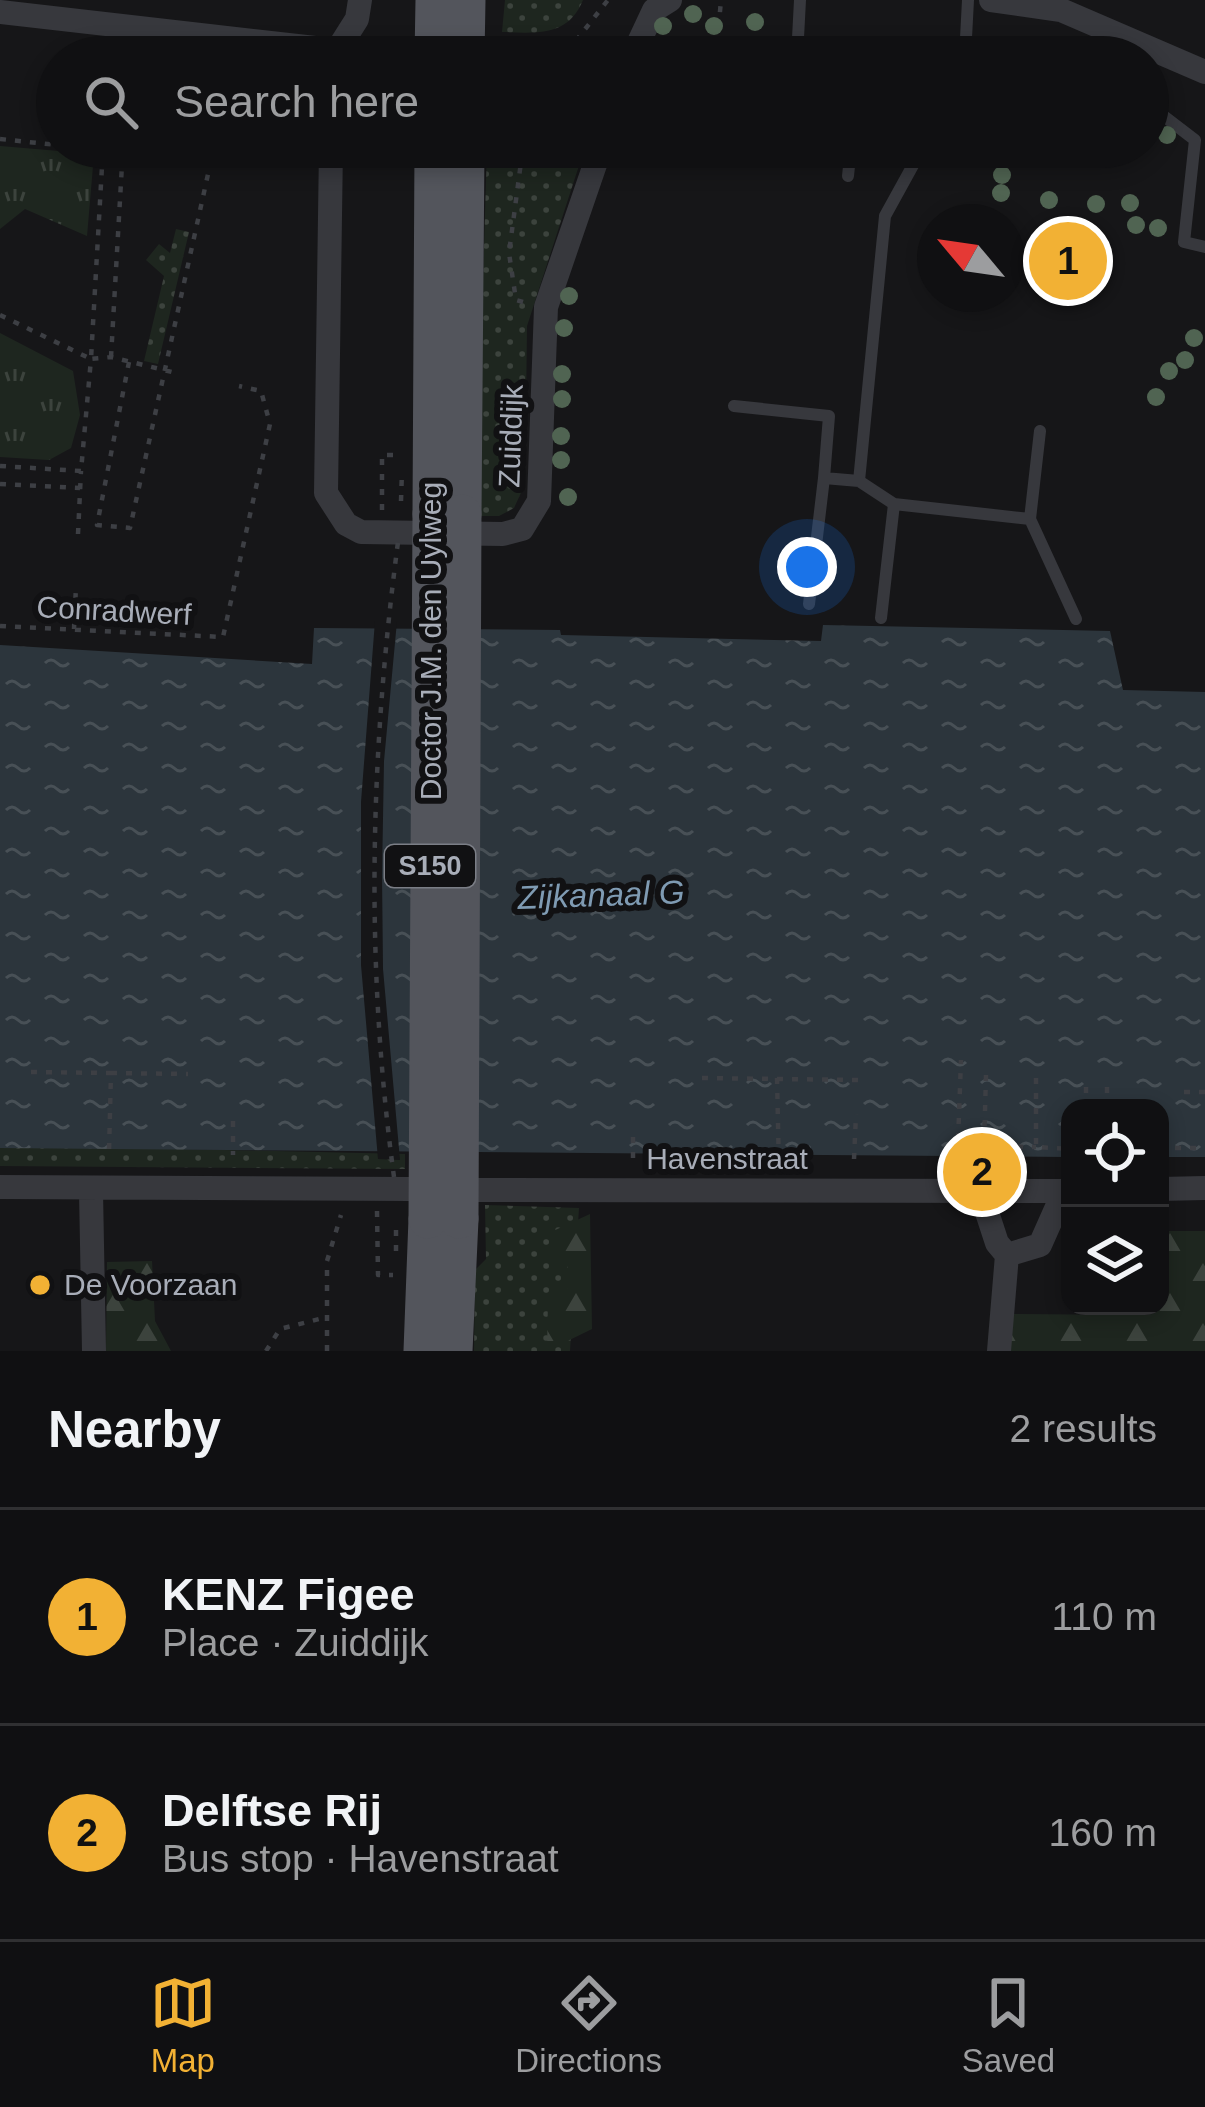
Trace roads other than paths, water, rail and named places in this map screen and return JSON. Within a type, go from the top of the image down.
[{"type":"main road","points":[[434,0],[434,36]]},
{"type":"main road","points":[[465,36],[466,0]]},
{"type":"main road","name":"Doctor J.M. den Uylweg","points":[[423,1351],[427,1204],[424,516],[433,168]]},
{"type":"main road","name":"Doctor J.M. den Uylweg","points":[[424,516],[463,168]]},
{"type":"main road","name":"Doctor J.M. den Uylweg","points":[[427,1204],[453,1351]]},
{"type":"street","points":[[345,36],[357,19],[360,0]]},
{"type":"street","points":[[642,36],[654,10],[670,0]]},
{"type":"street","points":[[991,0],[1060,10],[1121,36]]},
{"type":"street","points":[[0,12],[195,36]]},
{"type":"street","points":[[1169,57],[1205,72]]},
{"type":"street","name":"Zuiddijk","points":[[331,168],[326,493],[346,524],[368,533],[503,534],[522,529],[533,518],[539,501],[545,308],[594,168]]},
{"type":"street","name":"Havenstraat","points":[[0,1187],[91,1191],[343,1187],[427,1204],[779,1189],[1061,1191]]},
{"type":"street","points":[[1169,1189],[1205,1187]]},
{"type":"street","points":[[91,1191],[94,1351]]},
{"type":"street","points":[[980,1191],[997,1243],[1006,1255],[999,1351]]},
{"type":"street","points":[[1006,1255],[1040,1245],[1061,1203]]},
{"type":"lane","points":[[798,36],[800,0]]},
{"type":"lane","points":[[966,36],[968,0]]},
{"type":"lane","points":[[1169,120],[1195,140],[1184,242],[1205,247]]},
{"type":"lane","points":[[848,176],[849,168]]},
{"type":"lane","points":[[859,481],[884,216],[911,168]]},
{"type":"lane","points":[[734,406],[829,416],[809,604]]},
{"type":"lane","points":[[1040,431],[1030,519],[1076,620]]},
{"type":"lane","points":[[824,478],[859,481],[894,503],[1030,519]]},
{"type":"lane","points":[[881,618],[894,503]]},
{"type":"water","name":"Zijkanaal G","points":[[823,625],[1110,631],[1123,690],[1205,692],[1205,1157],[1169,1157],[1169,1099],[1061,1099],[1061,1157],[0,1148],[0,645],[312,664],[314,628],[560,630],[561,635],[821,641]]},
{"type":"place","name":"KENZ Figee","points":[[1068,261]]},
{"type":"place","name":"Delftse Rij","points":[[982,1172]]},
{"type":"place","name":"De Voorzaan","points":[[40,1285]]}]
